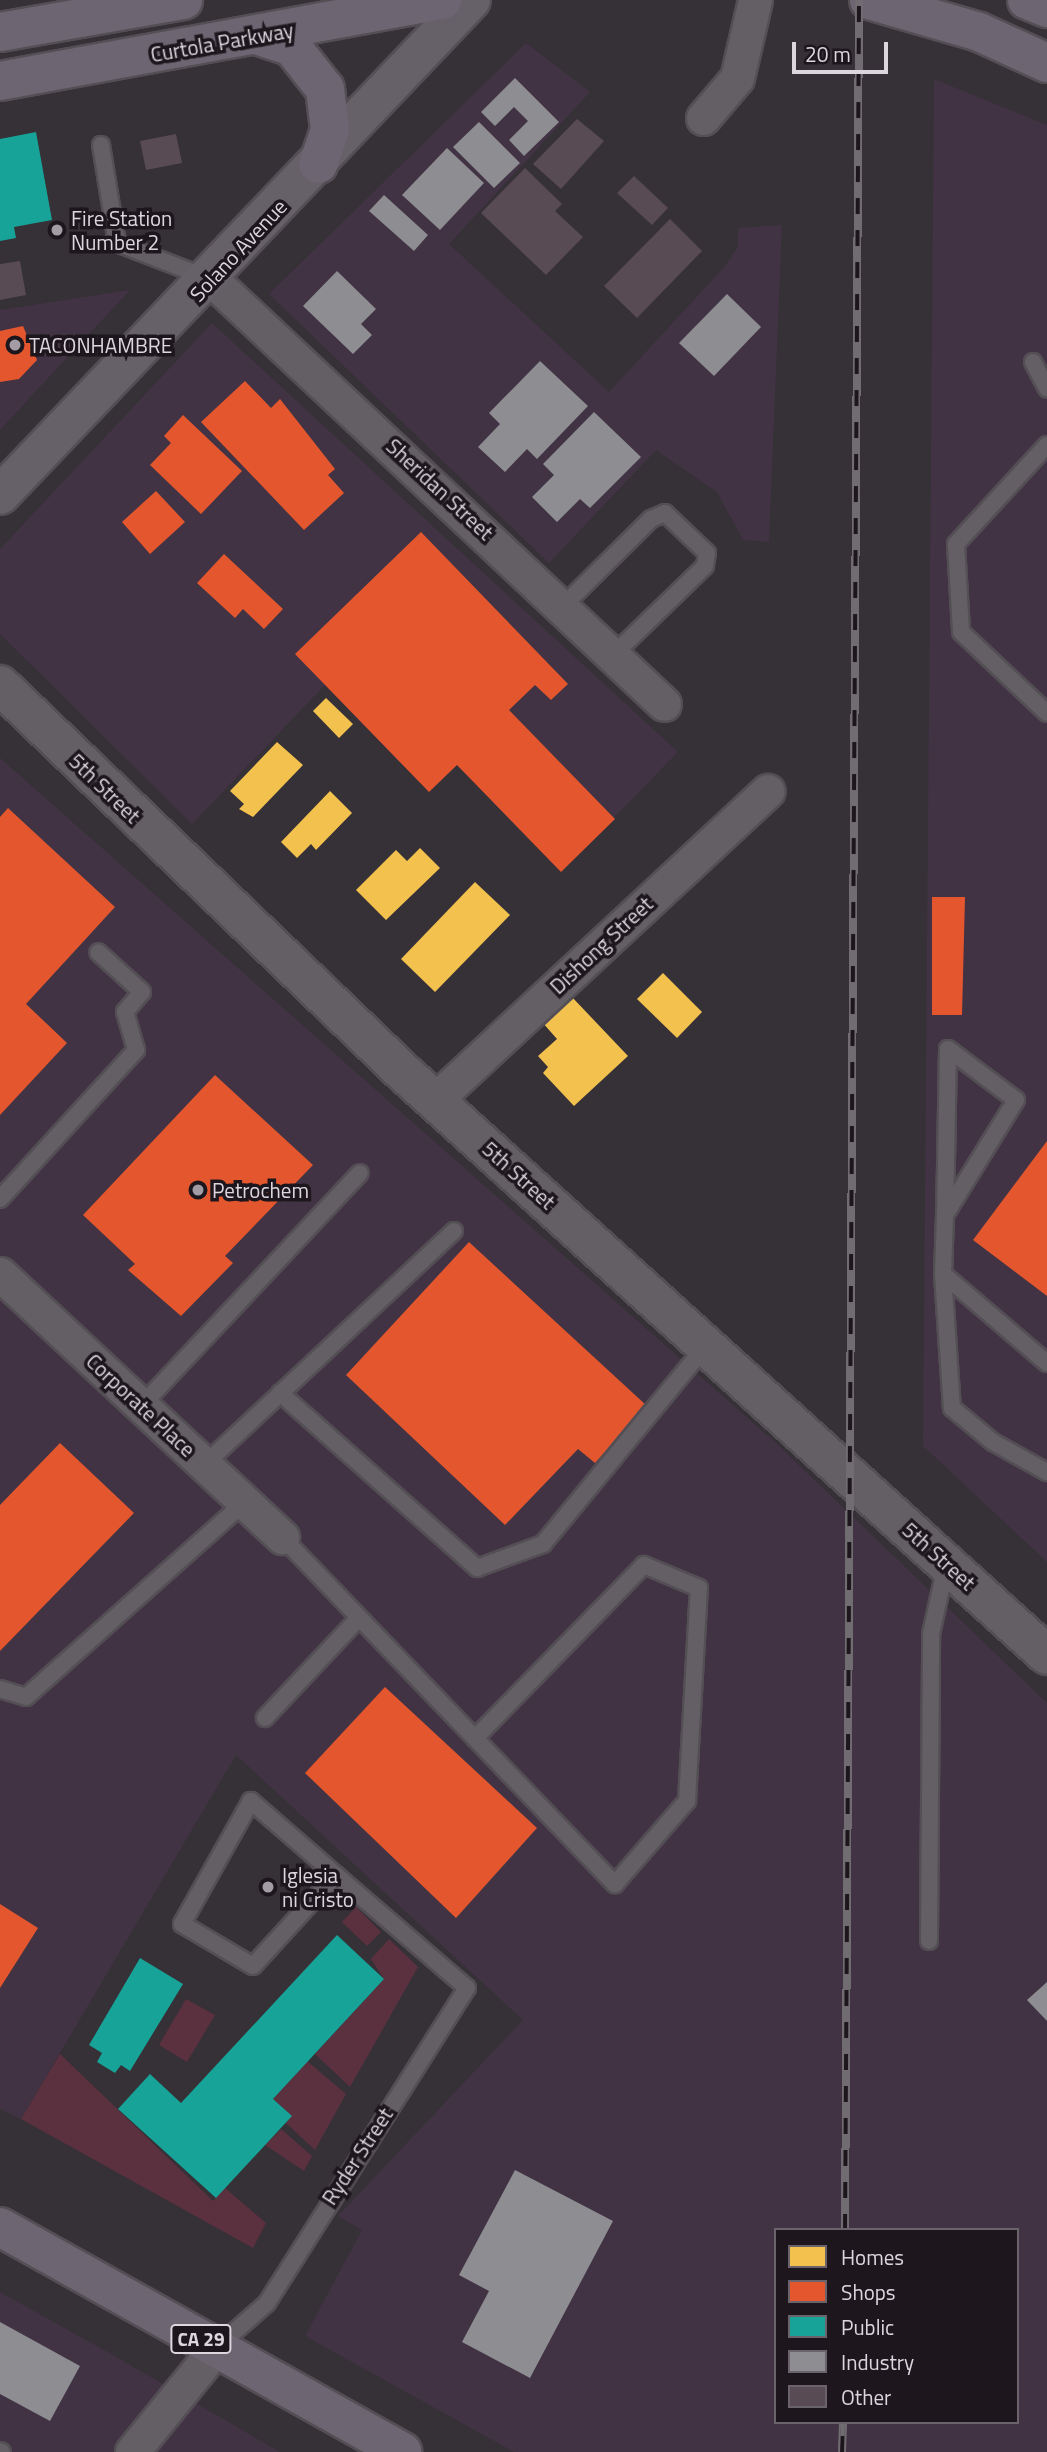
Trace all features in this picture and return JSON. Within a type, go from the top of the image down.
[{"type":"main road","points":[[0,32],[183,0]]},
{"type":"main road","name":"Curtola Parkway","points":[[0,81],[260,36],[443,0]]},
{"type":"main road","name":"Solano Avenue","points":[[0,495],[211,279],[471,0]]},
{"type":"main road","points":[[869,0],[979,32],[1047,62]]},
{"type":"main road","points":[[1027,0],[1047,8]]},
{"type":"main road","points":[[260,36],[292,47],[325,89],[330,130],[318,164]]},
{"type":"main road","name":"CA 29","points":[[0,2227],[402,2452]]},
{"type":"street","points":[[703,118],[737,78],[755,0]]},
{"type":"street","name":"Sheridan Street","points":[[211,279],[563,606],[664,704]]},
{"type":"street","name":"5th Street","points":[[0,685],[435,1100],[947,1564],[1043,1643]]},
{"type":"street","name":"Dishong Street","points":[[435,1100],[767,791]]},
{"type":"street","name":"Corporate Place","points":[[0,1274],[282,1537]]},
{"type":"street","name":"Ryder Street","points":[[132,2452],[217,2347]]},
{"type":"lane","points":[[102,145],[117,243],[211,279]]},
{"type":"lane","points":[[1033,362],[1047,388]]},
{"type":"lane","points":[[1047,445],[956,544],[961,632],[1047,713]]},
{"type":"lane","points":[[563,606],[651,519],[665,513],[707,553],[705,566],[613,655]]},
{"type":"lane","points":[[0,1199],[136,1050],[125,1012],[142,992],[98,952]]},
{"type":"lane","points":[[945,1214],[1016,1100],[948,1049],[943,1275],[952,1408],[993,1442],[1047,1472]]},
{"type":"lane","points":[[142,1405],[360,1174]]},
{"type":"lane","points":[[205,1464],[454,1231]]},
{"type":"lane","points":[[943,1275],[1047,1363]]},
{"type":"lane","points":[[280,1393],[477,1568],[543,1545],[707,1344]]},
{"type":"lane","points":[[0,1689],[26,1697],[246,1501]]},
{"type":"lane","points":[[282,1537],[615,1885],[687,1801],[699,1588],[644,1566],[475,1738]]},
{"type":"lane","points":[[929,1941],[931,1634],[947,1564]]},
{"type":"lane","points":[[265,1718],[359,1618]]},
{"type":"lane","name":"Ryder Street","points":[[217,2347],[267,2303],[467,1988],[251,1801],[182,1924],[253,1966],[336,1875]]},
{"type":"shaded area","points":[[526,43],[590,92],[449,244],[609,392],[726,265],[738,246],[738,228],[782,225],[769,542],[743,540],[717,492],[656,450],[549,563],[269,294]]},
{"type":"shaded area","points":[[934,79],[1047,125],[1047,1562],[923,1446]]},
{"type":"shaded area","points":[[130,290],[0,430],[0,310]]},
{"type":"shaded area","points":[[212,323],[678,752],[561,872],[457,765],[429,792],[325,685],[192,824],[0,634],[0,549]]},
{"type":"shaded area","points":[[0,758],[776,1443],[1047,1703],[1047,2452],[514,2452],[305,2336],[362,2230],[338,2216],[523,2020],[236,1755],[21,2119],[0,2109]]},
{"type":"shaded area","points":[[356,1907],[381,1932],[367,1946],[342,1922]]},
{"type":"shaded area","points":[[389,1939],[418,1967],[350,2087],[315,2054],[384,1979],[371,1959]]},
{"type":"shaded area","points":[[186,1999],[215,2015],[187,2062],[159,2045]]},
{"type":"shaded area","points":[[60,2054],[213,2201],[225,2188],[266,2223],[253,2248],[21,2119]]},
{"type":"shaded area","points":[[307,2061],[346,2094],[315,2150],[286,2123],[291,2116],[273,2099]]},
{"type":"shaded area","points":[[281,2129],[312,2156],[304,2171],[265,2145]]},
{"type":"shaded area","points":[[0,2292],[113,2355],[280,2452],[0,2452]]},
{"type":"building: Homes","points":[[326,698],[353,724],[339,738],[313,711]]},
{"type":"building: Homes","points":[[277,742],[303,765],[253,817],[239,809],[244,804],[230,791]]},
{"type":"building: Homes","points":[[330,791],[352,813],[316,850],[311,844],[297,858],[281,842]]},
{"type":"building: Homes","points":[[420,848],[440,868],[386,920],[356,890],[396,850],[407,861]]},
{"type":"building: Homes","points":[[475,882],[510,915],[435,992],[401,959]]},
{"type":"building: Homes","points":[[663,973],[702,1012],[677,1038],[637,999]]},
{"type":"building: Homes","points":[[571,996],[628,1056],[574,1106],[543,1073],[548,1067],[538,1056],[557,1039],[542,1022]]},
{"type":"building: Shops","name":"TACONHAMBRE","points":[[23,326],[37,360],[19,379],[0,382],[0,331]]},
{"type":"building: Shops","points":[[245,381],[271,408],[280,399],[335,469],[328,475],[344,493],[304,530],[201,422]]},
{"type":"building: Shops","points":[[183,415],[242,471],[201,514],[150,465],[171,443],[164,436]]},
{"type":"building: Shops","points":[[156,491],[185,522],[150,554],[122,522]]},
{"type":"building: Shops","points":[[421,532],[568,684],[551,700],[535,685],[509,710],[615,819],[561,872],[457,765],[429,792],[295,654]]},
{"type":"building: Shops","points":[[224,554],[283,609],[264,629],[243,609],[235,618],[197,583]]},
{"type":"building: Shops","points":[[8,808],[115,907],[26,1004],[67,1043],[0,1115],[0,817]]},
{"type":"building: Shops","points":[[932,897],[965,897],[962,1015],[932,1015]]},
{"type":"building: Shops","name":"Petrochem","points":[[215,1075],[313,1165],[225,1256],[233,1263],[181,1316],[128,1270],[135,1264],[83,1215]]},
{"type":"building: Shops","points":[[1047,1141],[1047,1296],[973,1240]]},
{"type":"building: Shops","points":[[469,1242],[647,1406],[595,1463],[578,1449],[505,1525],[346,1375]]},
{"type":"building: Shops","points":[[60,1443],[134,1513],[0,1651],[0,1505]]},
{"type":"building: Shops","points":[[385,1687],[537,1828],[456,1918],[305,1773]]},
{"type":"building: Shops","points":[[0,1904],[38,1928],[0,1988]]},
{"type":"building: Public","points":[[36,132],[52,220],[14,227],[16,238],[0,241],[0,139]]},
{"type":"building: Public","points":[[337,1935],[384,1979],[273,2099],[292,2116],[216,2198],[118,2109],[150,2074],[181,2103]]},
{"type":"building: Public","points":[[140,1958],[183,1984],[130,2071],[121,2065],[115,2073],[97,2062],[102,2053],[89,2045]]},
{"type":"building: Industry","points":[[515,78],[559,122],[524,156],[509,140],[528,121],[514,107],[495,126],[481,112]]},
{"type":"building: Industry","points":[[479,122],[520,163],[494,188],[453,147]]},
{"type":"building: Industry","points":[[447,148],[484,183],[440,230],[402,195]]},
{"type":"building: Industry","points":[[384,195],[428,235],[414,251],[369,211]]},
{"type":"building: Industry","points":[[337,271],[376,309],[361,324],[372,335],[353,354],[303,306]]},
{"type":"building: Industry","points":[[727,294],[761,327],[714,376],[679,343]]},
{"type":"building: Industry","points":[[540,361],[588,406],[537,459],[527,449],[505,472],[478,447],[500,424],[489,413]]},
{"type":"building: Industry","points":[[594,412],[641,457],[590,508],[580,499],[557,522],[532,497],[554,475],[543,464]]},
{"type":"building: Industry","points":[[1047,1982],[1047,2021],[1027,2000]]},
{"type":"building: Industry","points":[[515,2170],[613,2221],[530,2378],[462,2342],[489,2291],[459,2275]]},
{"type":"building: Industry","points":[[0,2322],[80,2366],[50,2421],[0,2394]]},
{"type":"building: Other","points":[[577,119],[604,141],[561,189],[533,164]]},
{"type":"building: Other","points":[[176,134],[182,163],[146,170],[140,141]]},
{"type":"building: Other","points":[[525,168],[562,204],[555,211],[583,237],[546,275],[481,213]]},
{"type":"building: Other","points":[[634,176],[668,208],[652,225],[617,193]]},
{"type":"building: Other","points":[[670,219],[702,251],[637,318],[604,286]]},
{"type":"building: Other","points":[[20,261],[26,295],[0,300],[0,264]]},
{"type":"railway","points":[[845,2228],[859,0]]},
{"type":"railway","points":[[842,2452],[843,2424]]},
{"type":"place","name":"Fire Station Number 2","points":[[57,230]]},
{"type":"place","name":"TACONHAMBRE","points":[[15,345]]},
{"type":"place","name":"Petrochem","points":[[198,1190]]},
{"type":"place","name":"Iglesia ni Cristo","points":[[268,1887]]}]
